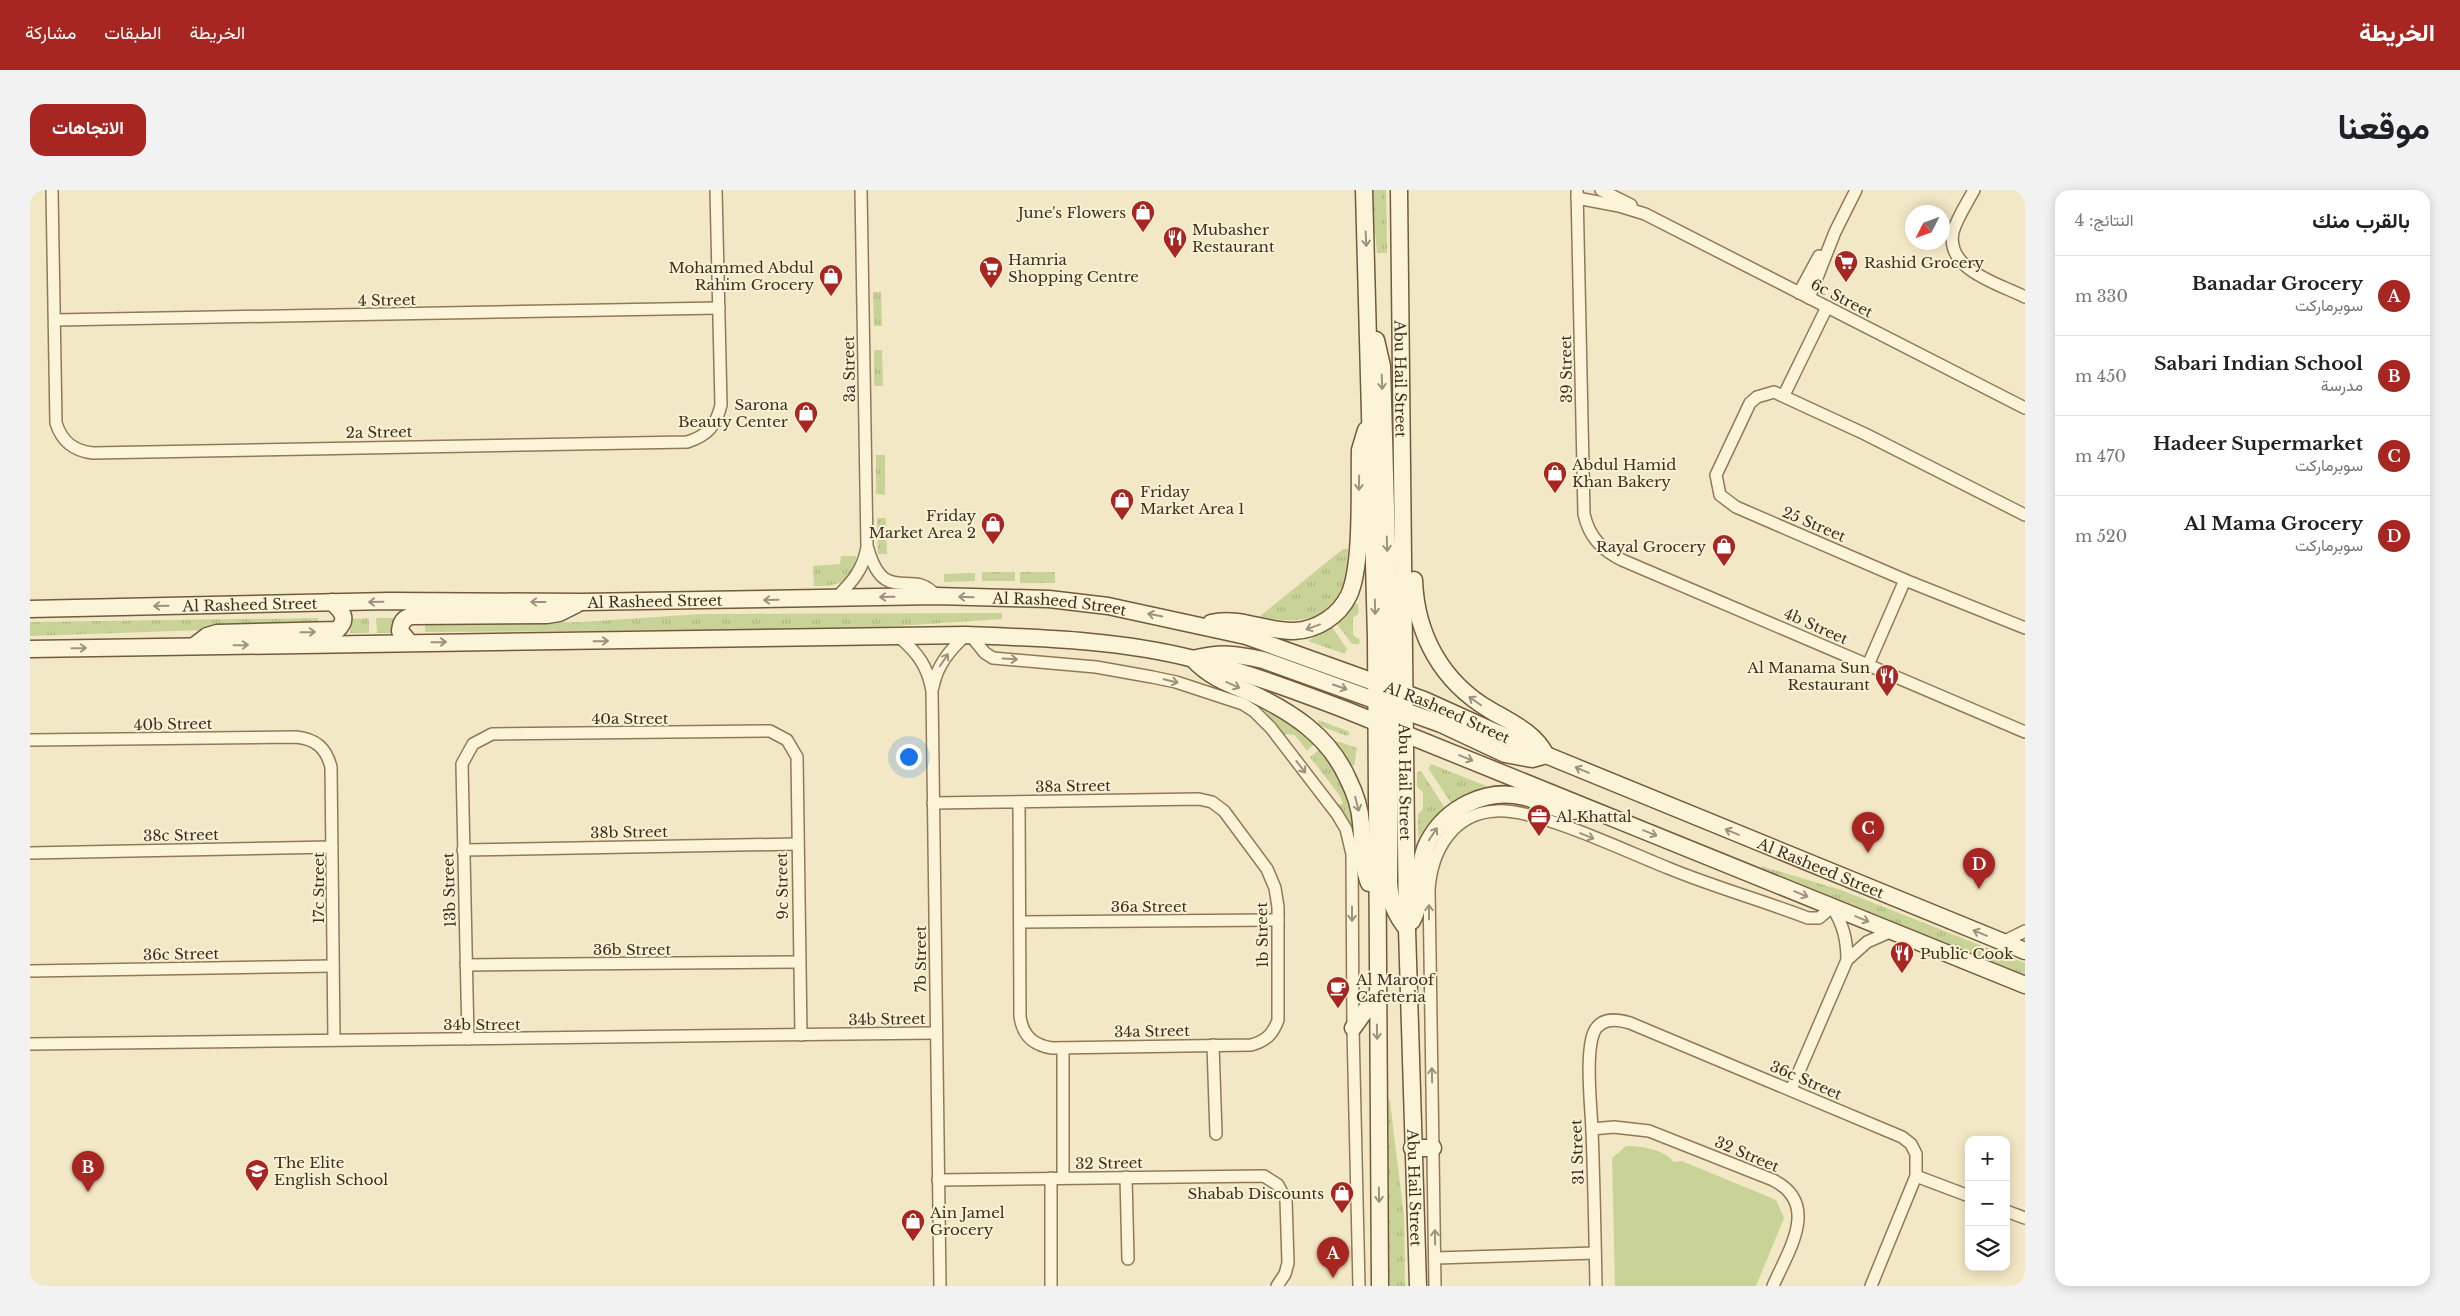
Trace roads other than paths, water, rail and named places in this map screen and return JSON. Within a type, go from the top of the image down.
[{"type":"main road","name":"Abu Hail Street","points":[[1364,190],[1371,418],[1391,688],[1391,705],[1376,722],[1380,1286]]},
{"type":"main road","name":"Abu Hail Street","points":[[1400,190],[1404,512],[1391,688],[1391,705],[1398,730],[1389,882],[1390,899],[1396,915],[1407,929],[1412,1148],[1418,1286]]},
{"type":"main road","points":[[1368,317],[1382,366],[1391,688]]},
{"type":"main road","points":[[1202,626],[1232,621],[1286,631],[1297,631],[1309,629],[1329,619],[1344,604],[1354,575],[1360,450],[1371,418]]},
{"type":"main road","points":[[1193,659],[1214,653],[1237,654],[1263,660],[1442,724],[1505,754],[1532,759],[1546,755],[1538,742],[1526,731],[1465,693],[1443,670],[1432,652],[1418,615],[1412,530],[1404,512]]},
{"type":"main road","name":"Al Rasheed Street","points":[[30,608],[332,602],[582,602],[936,596],[1050,599],[1108,606],[1202,626],[1285,649],[1391,688],[1546,755],[2025,951]]},
{"type":"main road","points":[[194,646],[207,636],[217,633],[337,630],[343,626],[345,618],[343,611],[332,602]]},
{"type":"main road","points":[[409,642],[400,631],[404,618],[411,616],[547,615],[559,613],[582,602]]},
{"type":"main road","name":"Al Rasheed Street","points":[[30,649],[409,642],[899,638],[969,635],[1045,638],[1110,645],[1193,659],[1294,691],[1398,730],[2025,985]]},
{"type":"main road","points":[[1193,659],[1213,677],[1290,712],[1323,740],[1348,778],[1356,799],[1361,820],[1366,871],[1376,896]]},
{"type":"main road","points":[[1407,929],[1417,906],[1421,858],[1426,844],[1438,826],[1453,812],[1470,802],[1487,796],[1505,795],[1523,796],[1570,811],[1589,808]]},
{"type":"main road","points":[[1353,1028],[1377,994]]},
{"type":"main road","points":[[1412,1148],[1433,1148]]},
{"type":"street","points":[[52,190],[55,320]]},
{"type":"street","points":[[716,190],[719,308]]},
{"type":"street","name":"3a Street","points":[[835,599],[862,569],[867,547],[861,190]]},
{"type":"street","name":"6c Street","points":[[1601,190],[2025,408]]},
{"type":"street","points":[[1804,295],[1856,190]]},
{"type":"street","points":[[1974,190],[1954,231],[1954,249],[1958,258],[1971,270],[2025,297]]},
{"type":"street","name":"6c Street","points":[[1577,194],[1645,214]]},
{"type":"street","name":"39 Street","points":[[1577,194],[1584,514],[1591,534],[1598,543]]},
{"type":"street","points":[[1784,396],[1828,307]]},
{"type":"street","name":"4 Street","points":[[55,320],[719,308]]},
{"type":"street","name":"2a Street","points":[[55,320],[56,424],[60,433],[74,448],[93,453],[687,442],[705,435],[718,417],[720,405],[719,308]]},
{"type":"street","name":"25 Street","points":[[2025,515],[1774,392],[1765,393],[1750,403],[1716,475],[1720,495],[1736,507],[1905,580],[2025,628]]},
{"type":"street","name":"4b Street","points":[[1598,543],[1622,560],[2025,732]]},
{"type":"street","name":"3a Street","points":[[867,547],[875,570],[886,581],[925,586],[936,596]]},
{"type":"street","points":[[1868,665],[1905,580]]},
{"type":"street","points":[[969,635],[985,653],[993,658],[1096,667],[1176,682],[1230,699],[1263,718],[1337,814],[1350,841],[1352,854],[1353,1028],[1359,1286]]},
{"type":"street","name":"7b Street","points":[[932,691],[942,662],[969,635]]},
{"type":"street","name":"7b Street","points":[[899,638],[920,657],[930,678],[932,691],[935,1033],[940,1286]]},
{"type":"street","name":"40a Street","points":[[473,744],[492,734],[770,731],[788,740]]},
{"type":"street","name":"40b Street","points":[[30,740],[296,737],[316,742]]},
{"type":"street","name":"9c Street","points":[[788,740],[797,757],[800,1035]]},
{"type":"street","name":"17c Street","points":[[316,742],[329,757],[332,767],[334,1040]]},
{"type":"street","name":"13b Street","points":[[468,1039],[462,764],[473,744]]},
{"type":"street","name":"38a Street","points":[[933,803],[1191,799],[1212,802]]},
{"type":"street","points":[[1019,802],[1021,922]]},
{"type":"street","name":"1b Street","points":[[1212,802],[1224,811],[1267,869],[1275,888],[1278,920],[1278,1020],[1275,1029]]},
{"type":"street","points":[[1435,1286],[1430,874],[1439,847],[1452,831],[1469,818],[1496,811],[1523,814],[1808,918],[1819,918],[1832,907],[1841,920],[1845,933],[1847,960]]},
{"type":"street","name":"38b Street","points":[[463,850],[797,844]]},
{"type":"street","name":"38c Street","points":[[30,853],[332,847]]},
{"type":"street","name":"36a Street","points":[[1021,922],[1278,920]]},
{"type":"street","name":"34a Street","points":[[1021,922],[1020,1017],[1026,1036],[1042,1046],[1063,1048],[1251,1045],[1261,1042],[1275,1029]]},
{"type":"street","points":[[1791,1090],[1847,960],[1868,942],[1892,931]]},
{"type":"street","points":[[2003,942],[2025,931]]},
{"type":"street","name":"36b Street","points":[[466,965],[799,962]]},
{"type":"street","name":"36c Street","points":[[30,971],[333,966]]},
{"type":"street","name":"36c Street","points":[[1603,1022],[1621,1020],[1630,1023],[1902,1137],[1911,1144],[1916,1154],[1916,1176]]},
{"type":"street","name":"31 Street","points":[[1596,1286],[1591,1053],[1594,1032],[1603,1022]]},
{"type":"street","name":"34b Street","points":[[30,1044],[935,1033]]},
{"type":"street","points":[[1213,1045],[1216,1134]]},
{"type":"street","points":[[1051,1286],[1063,1048]]},
{"type":"street","name":"32 Street","points":[[1592,1129],[1614,1127],[1650,1131],[1773,1180],[1789,1191],[1795,1199],[1799,1218],[1773,1286]]},
{"type":"street","name":"32 Street","points":[[938,1180],[1126,1178],[1255,1174],[1264,1176],[1278,1185],[1286,1200],[1288,1263],[1285,1274],[1277,1286]]},
{"type":"street","points":[[1870,1286],[1916,1176],[1965,1194]]},
{"type":"street","points":[[1126,1178],[1128,1259]]},
{"type":"street","points":[[2010,1212],[2025,1218]]},
{"type":"street","points":[[1436,1258],[1595,1253]]},
{"type":"place","name":"June's Flowers","points":[[1143,233]]},
{"type":"place","name":"Mubasher Restaurant","points":[[1175,259]]},
{"type":"place","name":"Rashid Grocery","points":[[1846,283]]},
{"type":"place","name":"Hamria Shopping Centre","points":[[991,289]]},
{"type":"place","name":"Mohammed Abdul Rahim Grocery","points":[[831,297]]},
{"type":"place","name":"Sarona Beauty Center","points":[[806,434]]},
{"type":"place","name":"Abdul Hamid Khan Bakery","points":[[1555,494]]},
{"type":"place","name":"Friday Market Area 1","points":[[1122,521]]},
{"type":"place","name":"Friday Market Area 2","points":[[993,545]]},
{"type":"place","name":"Rayal Grocery","points":[[1724,567]]},
{"type":"place","name":"Al Manama Sun Restaurant","points":[[1887,697]]},
{"type":"place","name":"Al Khattal","points":[[1539,837]]},
{"type":"place","name":"Hadeer Supermarket","points":[[1868,853]]},
{"type":"place","name":"Al Mama Grocery","points":[[1979,889]]},
{"type":"place","name":"Public Cook","points":[[1902,974]]},
{"type":"place","name":"Al Maroof Cafeteria","points":[[1338,1009]]},
{"type":"place","name":"Sabari Indian School","points":[[88,1192]]},
{"type":"place","name":"The Elite English School","points":[[257,1192]]},
{"type":"place","name":"Shabab Discounts","points":[[1342,1214]]},
{"type":"place","name":"Ain Jamel Grocery","points":[[913,1242]]},
{"type":"place","name":"Banadar Grocery","points":[[1333,1278]]}]
